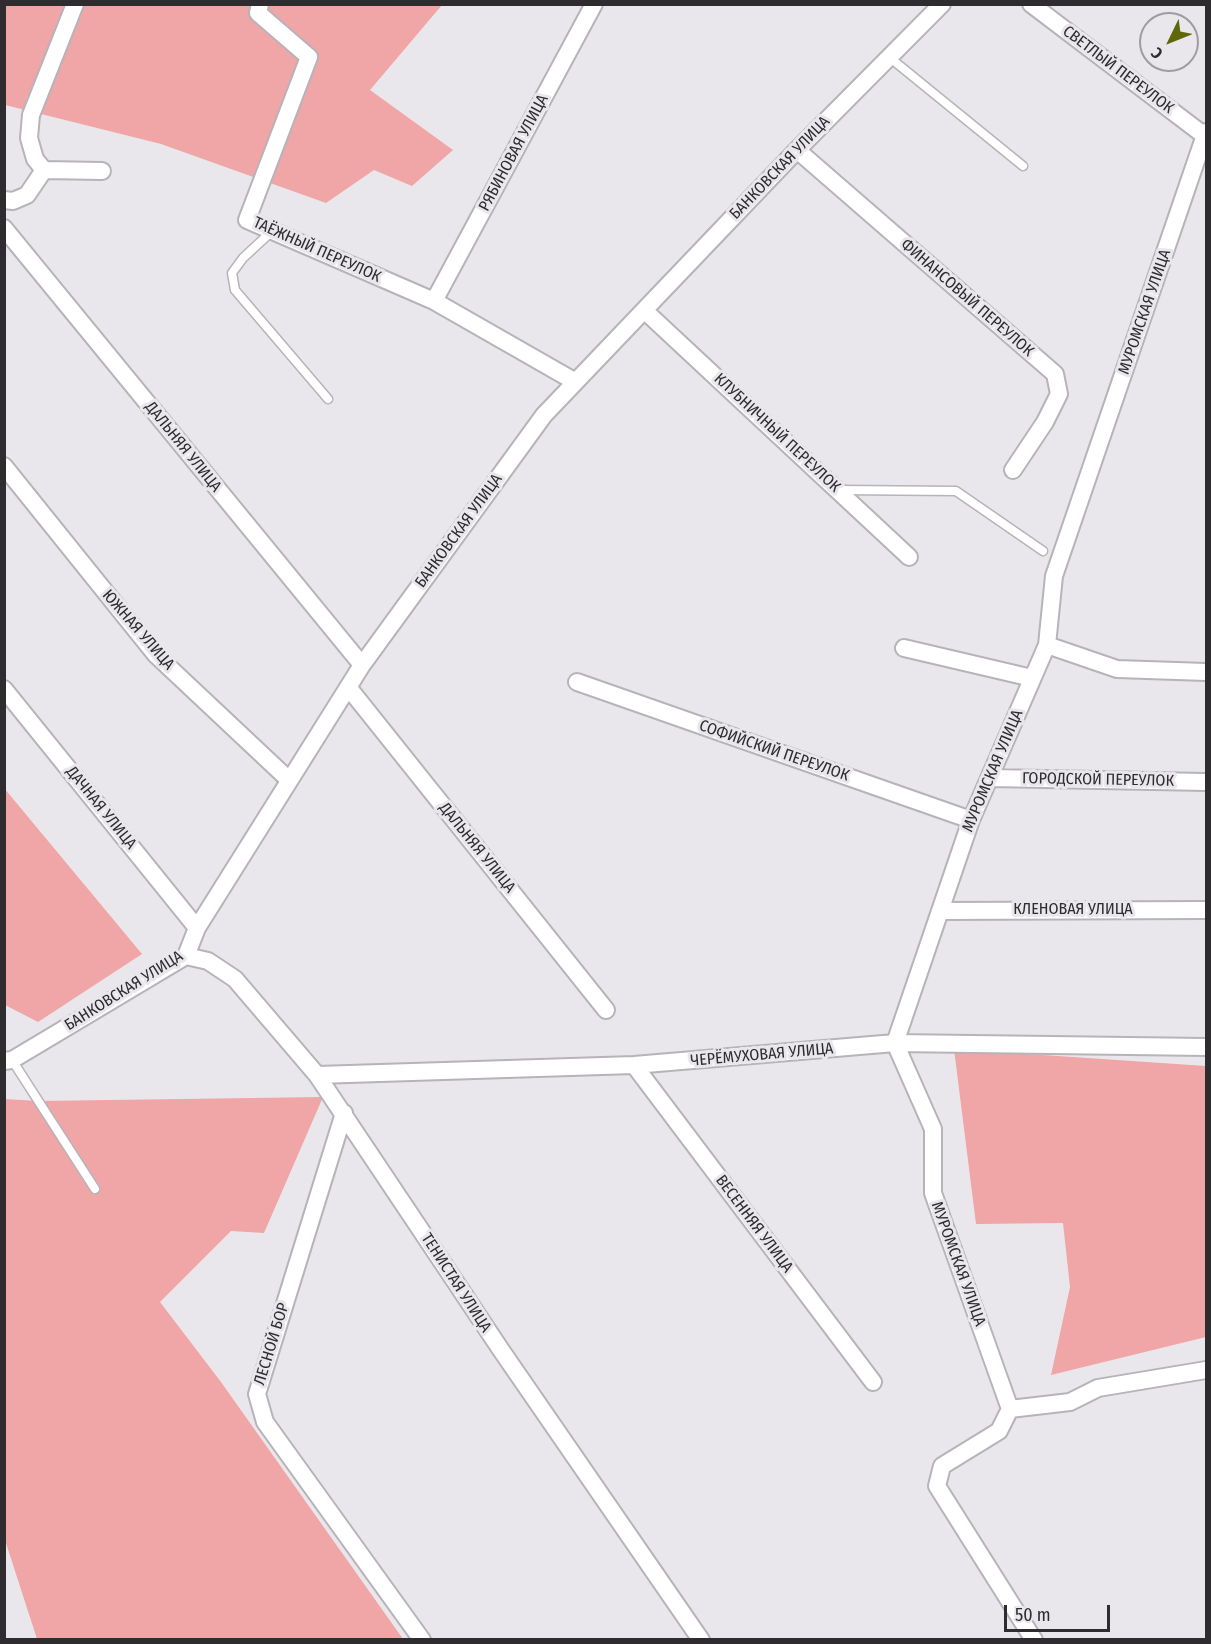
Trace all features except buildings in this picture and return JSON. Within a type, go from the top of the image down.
[{"type":"street","points":[[75,4],[31,115],[29,138],[35,159],[44,170],[102,171]]},
{"type":"street","name":"ТАЁЖНЫЙ ПЕРЕУЛОК","points":[[260,4],[258,13],[309,57],[247,220],[434,301],[574,381]]},
{"type":"street","name":"РЯБИНОВАЯ УЛИЦА","points":[[434,301],[594,4]]},
{"type":"street","name":"БАНКОВСКАЯ УЛИЦА","points":[[8,1061],[186,956],[197,927],[362,664],[544,415],[797,150],[942,4]]},
{"type":"street","name":"СВЕТЛЫЙ ПЕРЕУЛОК","points":[[1031,4],[1206,134]]},
{"type":"street","name":"МУРОМСКАЯ УЛИЦА","points":[[1010,1409],[933,1193],[933,1129],[896,1043],[971,820],[1047,645],[1054,576],[1206,134]]},
{"type":"street","name":"ФИНАНСОВЫЙ ПЕРЕУЛОК","points":[[797,150],[1055,374],[1059,394],[1045,422],[1013,470]]},
{"type":"street","points":[[4,200],[13,201],[27,195],[44,170]]},
{"type":"street","name":"ДАЛЬНЯЯ УЛИЦА","points":[[4,228],[362,664]]},
{"type":"street","name":"КЛУБНИЧНЫЙ ПЕРЕУЛОК","points":[[645,310],[909,557]]},
{"type":"street","name":"ЮЖНАЯ УЛИЦА","points":[[4,466],[156,655],[289,780]]},
{"type":"street","points":[[1047,645],[1118,669],[1206,672]]},
{"type":"street","points":[[904,648],[1032,678]]},
{"type":"street","name":"СОФИЙСКИЙ ПЕРЕУЛОК","points":[[577,682],[971,820]]},
{"type":"street","name":"ДАЛЬНЯЯ УЛИЦА","points":[[348,687],[606,1010]]},
{"type":"street","name":"ДАЧНАЯ УЛИЦА","points":[[4,689],[197,927]]},
{"type":"street","name":"ГОРОДСКОЙ ПЕРЕУЛОК","points":[[990,778],[1206,782]]},
{"type":"street","name":"КЛЕНОВАЯ УЛИЦА","points":[[940,911],[1206,910]]},
{"type":"street","name":"ТЕНИСТАЯ УЛИЦА","points":[[186,956],[208,961],[235,979],[317,1075],[501,1350],[701,1640]]},
{"type":"street","name":"ЧЕРЁМУХОВАЯ УЛИЦА","points":[[317,1075],[634,1065],[896,1043],[1206,1047]]},
{"type":"street","name":"ВЕСЕННЯЯ УЛИЦА","points":[[634,1065],[873,1382]]},
{"type":"street","name":"ЛЕСНОЙ БОР","points":[[344,1113],[257,1394],[265,1422],[422,1640]]},
{"type":"street","points":[[1034,1640],[937,1485],[942,1467],[999,1431],[1010,1409],[1070,1402],[1098,1388],[1206,1370]]},
{"type":"lane","points":[[889,57],[1023,166]]},
{"type":"lane","points":[[271,232],[243,258],[232,273],[235,290],[328,399]]},
{"type":"lane","points":[[839,490],[956,491],[1043,551]]},
{"type":"lane","points":[[8,1061],[95,1189]]},
{"type":"shaded area","points":[[5,5],[442,5],[370,90],[453,150],[412,186],[374,170],[326,203],[161,144],[5,105]]},
{"type":"shaded area","points":[[4,788],[142,954],[38,1022],[5,1005]]},
{"type":"shaded area","points":[[954,1049],[1206,1066],[1206,1337],[1051,1375],[1070,1287],[1063,1223],[976,1224]]},
{"type":"shaded area","points":[[323,1097],[264,1233],[231,1231],[160,1302],[221,1382],[403,1639],[37,1639],[5,1540],[4,1099],[39,1101]]}]
